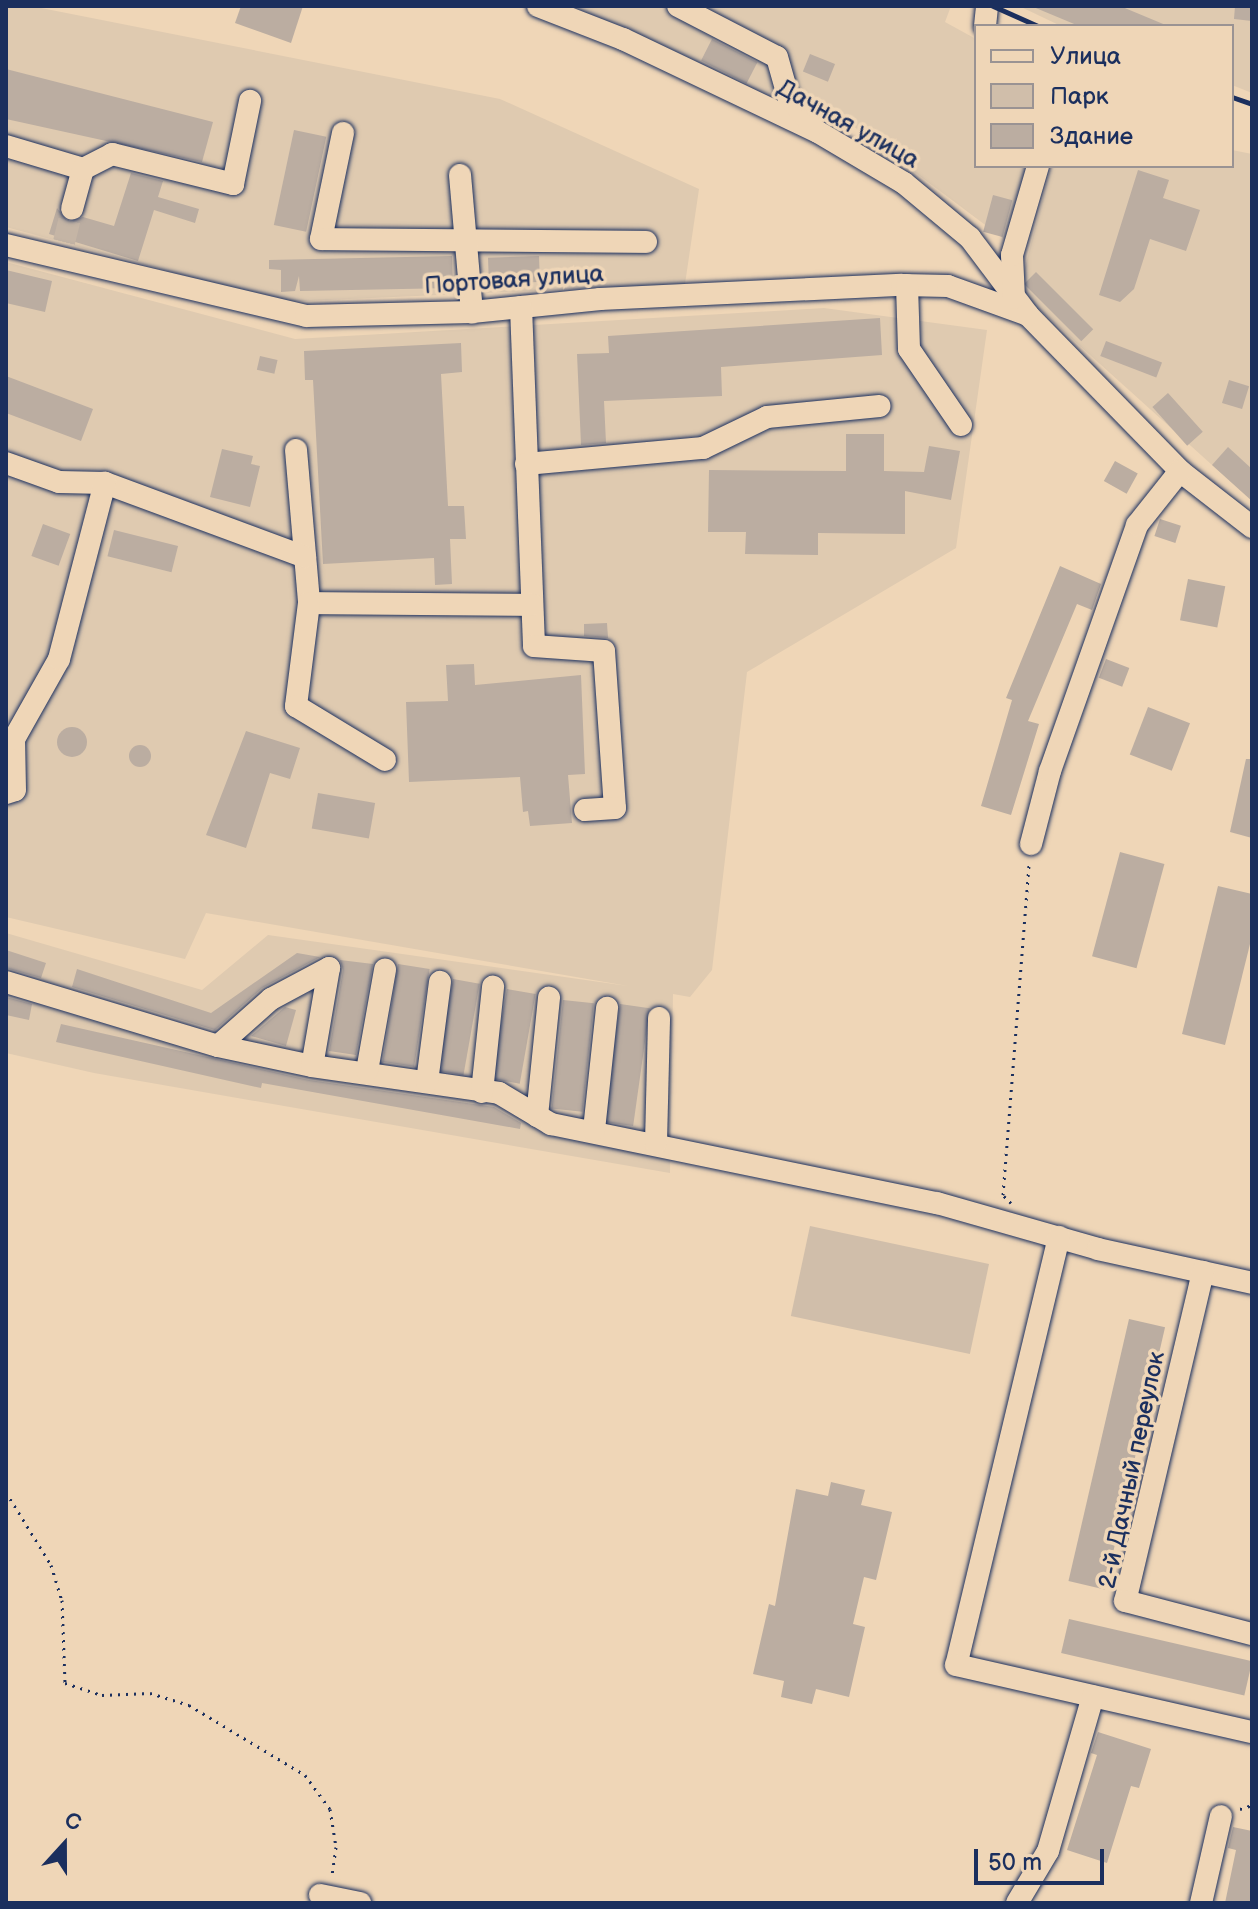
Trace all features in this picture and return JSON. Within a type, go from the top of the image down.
[{"type":"street","name":"Дачная улица","points":[[538,6],[623,39],[818,132],[904,183],[970,238],[1021,307],[1180,471],[1252,527]]},
{"type":"street","points":[[678,6],[777,57],[788,96],[818,132]]},
{"type":"street","points":[[6,146],[83,169],[112,154],[233,184],[250,101]]},
{"type":"street","points":[[343,133],[321,239],[646,242]]},
{"type":"street","points":[[1021,307],[1012,255],[1037,168]]},
{"type":"street","points":[[72,209],[83,169]]},
{"type":"street","points":[[460,175],[472,312]]},
{"type":"street","name":"Портовая улица","points":[[6,245],[61,251],[306,316],[472,312],[907,285],[948,286],[1021,307]]},
{"type":"street","points":[[907,285],[909,349],[961,425]]},
{"type":"street","points":[[521,307],[534,646],[604,651],[615,808],[585,810]]},
{"type":"street","points":[[526,464],[703,448],[767,417],[879,406]]},
{"type":"street","points":[[296,450],[309,603],[296,706],[385,760]]},
{"type":"street","points":[[6,463],[59,482],[105,483],[305,557]]},
{"type":"street","points":[[1031,844],[1050,771],[1137,525],[1180,471]]},
{"type":"street","points":[[6,793],[15,790],[14,739],[59,659],[105,483]]},
{"type":"street","points":[[309,603],[532,605]]},
{"type":"street","points":[[218,1046],[271,999],[329,968],[312,1066]]},
{"type":"street","points":[[367,1071],[385,970]]},
{"type":"street","points":[[6,982],[218,1046],[312,1066],[367,1071],[499,1093],[551,1124],[594,1130],[937,1203],[1252,1283]]},
{"type":"street","points":[[427,1082],[440,982]]},
{"type":"street","points":[[482,1092],[493,987]]},
{"type":"street","points":[[537,1116],[549,998]]},
{"type":"street","points":[[594,1130],[607,1008]]},
{"type":"street","points":[[656,1143],[659,1018]]},
{"type":"street","points":[[1048,1233],[956,1665],[1252,1732]]},
{"type":"street","name":"2-й Дачный переулок","points":[[1203,1272],[1125,1601],[1252,1634]]},
{"type":"street","points":[[1017,1903],[1048,1851],[1093,1696]]},
{"type":"street","points":[[1201,1903],[1221,1816]]},
{"type":"street","points":[[323,1893],[360,1903]]},
{"type":"path","points":[[1031,844],[1003,1195],[1048,1233]]},
{"type":"path","points":[[6,1492],[51,1565],[62,1600],[65,1683],[102,1695],[150,1693],[189,1705],[305,1775],[330,1809],[336,1847],[323,1893]]},
{"type":"shaded area","points":[[6,6],[31,6],[500,99],[699,189],[685,284],[283,302],[6,227]]},
{"type":"shaded area","points":[[573,6],[951,6],[945,22],[974,38],[974,168],[1030,168],[1008,242],[813,96],[808,111],[781,103]]},
{"type":"shaded area","points":[[1019,6],[1252,6],[1252,93],[1234,86],[1234,24],[1057,24]]},
{"type":"shaded area","points":[[1234,150],[1252,154],[1252,501],[1019,291],[1050,168],[1234,168]]},
{"type":"shaded area","points":[[6,262],[295,339],[824,308],[987,330],[956,548],[747,672],[712,970],[690,997],[673,994],[670,1173],[94,1073],[6,1053],[6,933],[202,990],[268,935],[628,986],[206,913],[185,959],[6,917]]},
{"type":"green space","points":[[810,1226],[989,1264],[970,1354],[791,1316]]},
{"type":"building","points":[[241,6],[303,6],[291,43],[235,23]]},
{"type":"building","points":[[1031,6],[1120,6],[1163,24],[1074,24]]},
{"type":"building","points":[[1235,6],[1252,6],[1252,21],[1234,19]]},
{"type":"building","points":[[712,39],[757,62],[747,84],[701,60]]},
{"type":"building","points":[[810,54],[835,64],[828,82],[803,72]]},
{"type":"building","points":[[6,69],[213,122],[202,162],[6,119]]},
{"type":"building","points":[[294,130],[326,137],[306,232],[274,225]]},
{"type":"building","points":[[1138,170],[1169,180],[1163,198],[1200,210],[1186,251],[1150,239],[1134,289],[1120,302],[1099,295]]},
{"type":"building","points":[[131,173],[163,181],[158,197],[199,209],[195,223],[154,210],[138,261],[49,234],[57,208],[68,222],[83,217],[114,226]]},
{"type":"building","points":[[993,195],[1012,200],[1002,237],[983,232]]},
{"type":"building","points":[[452,256],[453,288],[300,291],[299,276],[295,291],[281,292],[281,270],[269,269],[269,260]]},
{"type":"building","points":[[539,256],[540,282],[489,284],[488,258]]},
{"type":"building","points":[[6,270],[52,281],[45,312],[6,303]]},
{"type":"building","points":[[1036,272],[1093,329],[1081,341],[1024,284]]},
{"type":"building","points":[[880,318],[882,355],[721,367],[722,396],[604,401],[606,443],[581,445],[577,354],[609,353],[608,336]]},
{"type":"building","points":[[1106,341],[1162,363],[1156,377],[1100,356]]},
{"type":"building","points":[[461,343],[462,372],[441,374],[448,506],[464,506],[466,539],[450,539],[452,584],[435,585],[434,558],[323,564],[313,380],[305,380],[304,351]]},
{"type":"building","points":[[260,356],[278,360],[274,374],[257,370]]},
{"type":"building","points":[[6,376],[93,409],[81,441],[6,413]]},
{"type":"building","points":[[1229,380],[1249,386],[1242,409],[1222,403]]},
{"type":"building","points":[[1168,393],[1203,432],[1187,446],[1152,407]]},
{"type":"building","points":[[846,434],[884,434],[884,471],[924,472],[929,446],[960,451],[951,500],[905,491],[905,534],[818,533],[818,555],[745,554],[746,532],[708,532],[709,470],[846,471]]},
{"type":"building","points":[[1228,447],[1252,469],[1252,501],[1212,465]]},
{"type":"building","points":[[222,449],[253,456],[251,464],[260,466],[250,507],[210,497]]},
{"type":"building","points":[[1115,461],[1138,474],[1127,494],[1104,481]]},
{"type":"building","points":[[1160,519],[1181,526],[1175,543],[1154,536]]},
{"type":"building","points":[[43,524],[70,534],[59,566],[31,556]]},
{"type":"building","points":[[114,530],[178,546],[172,572],[107,556]]},
{"type":"building","points":[[1060,566],[1101,584],[1092,610],[1077,604],[1028,721],[1039,724],[1011,815],[981,806],[1012,700],[1006,698]]},
{"type":"building","points":[[1188,579],[1225,586],[1217,627],[1180,620]]},
{"type":"building","points":[[607,623],[608,638],[584,636],[584,624]]},
{"type":"building","points":[[1106,659],[1129,668],[1122,687],[1099,678]]},
{"type":"building","points":[[474,664],[475,685],[581,675],[585,774],[568,775],[572,823],[530,826],[528,811],[523,812],[520,777],[409,782],[406,702],[448,701],[446,665]]},
{"type":"building","points":[[1148,707],[1190,723],[1172,771],[1130,755]]},
{"type":"building","points":[[72,727],[83,731],[87,742],[83,753],[72,757],[61,753],[57,742],[61,731]]},
{"type":"building","points":[[246,731],[300,748],[290,779],[270,773],[246,848],[206,835]]},
{"type":"building","points":[[140,745],[148,748],[151,756],[148,764],[140,767],[132,764],[129,756],[132,748]]},
{"type":"building","points":[[1246,759],[1252,759],[1252,838],[1230,832]]},
{"type":"building","points":[[318,793],[375,803],[369,839],[312,828]]},
{"type":"building","points":[[1120,852],[1164,864],[1136,968],[1092,956]]},
{"type":"building","points":[[1218,886],[1252,894],[1252,936],[1225,1045],[1182,1034]]},
{"type":"building","points":[[6,950],[46,963],[41,978],[6,968]]},
{"type":"building","points":[[297,953],[320,957],[262,988],[215,1030],[72,987],[77,969],[211,1013]]},
{"type":"building","points":[[340,960],[373,964],[356,1055],[329,1051],[343,970]]},
{"type":"building","points":[[398,964],[430,969],[414,1067],[383,1062]]},
{"type":"building","points":[[453,979],[480,984],[463,1075],[437,1071]]},
{"type":"building","points":[[507,989],[536,994],[520,1084],[491,1079]]},
{"type":"building","points":[[6,997],[32,1004],[29,1020],[6,1015]]},
{"type":"building","points":[[563,1000],[594,1003],[582,1112],[552,1108]]},
{"type":"building","points":[[620,1004],[650,1008],[633,1126],[603,1122]]},
{"type":"building","points":[[285,1007],[296,1010],[286,1046],[251,1036]]},
{"type":"building","points":[[61,1024],[309,1080],[494,1107],[521,1123],[520,1129],[262,1083],[261,1088],[56,1042]]},
{"type":"building","points":[[1129,1319],[1165,1327],[1105,1589],[1068,1581]]},
{"type":"building","points":[[831,1482],[865,1490],[861,1505],[892,1512],[876,1580],[864,1577],[853,1624],[865,1627],[849,1697],[816,1689],[812,1704],[781,1697],[784,1681],[753,1674],[769,1604],[775,1606],[796,1489],[828,1496]]},
{"type":"building","points":[[1069,1619],[1252,1661],[1244,1695],[1061,1653]]},
{"type":"building","points":[[1098,1732],[1151,1749],[1139,1788],[1131,1786],[1107,1863],[1067,1850],[1097,1755],[1091,1753]]},
{"type":"building","points":[[1233,1827],[1252,1831],[1252,1903],[1225,1903],[1236,1850],[1228,1848]]},
{"type":"tunnel","points":[[64,242],[72,209]]},
{"type":"railway","points":[[993,6],[1034,24]]},
{"type":"railway","points":[[1234,98],[1252,104]]}]
